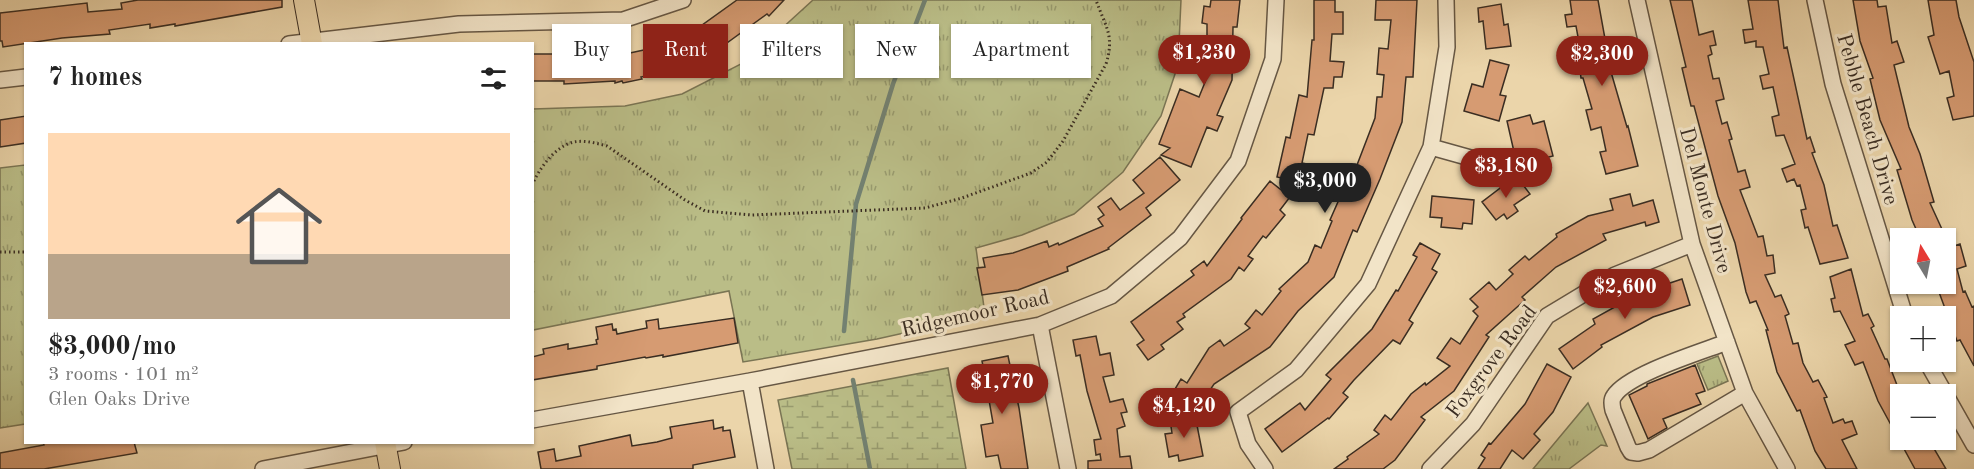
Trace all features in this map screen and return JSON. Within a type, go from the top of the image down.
[{"type":"main road","points":[[304,0],[312,42]]},
{"type":"main road","points":[[390,469],[392,444]]},
{"type":"street","points":[[312,42],[459,24],[623,21],[683,0]]},
{"type":"street","name":"Ridgemoor Road","points":[[534,420],[1040,325],[1111,296],[1180,238],[1238,161],[1273,59],[1276,0]]},
{"type":"street","points":[[1265,469],[1248,444],[1238,412],[1296,370],[1368,284],[1431,147],[1447,47],[1446,0]]},
{"type":"street","name":"Del Monte Drive","points":[[1637,0],[1692,244],[1745,393],[1787,469]]},
{"type":"street","name":"Pebble Beach Drive","points":[[1815,0],[1833,84],[1902,306]]},
{"type":"street","points":[[0,80],[24,77]]},
{"type":"street","points":[[1431,147],[1474,159]]},
{"type":"street","name":"Foxgrove Road","points":[[1430,469],[1473,424],[1547,316],[1615,275],[1692,244]]},
{"type":"street","points":[[1040,325],[1068,469]]},
{"type":"street","points":[[1727,342],[1630,382],[1614,396],[1611,403],[1613,410],[1628,447],[1631,452],[1638,453],[1649,450],[1745,393]]},
{"type":"street","points":[[1933,372],[1974,445]]},
{"type":"street","points":[[750,381],[766,469]]},
{"type":"street","points":[[262,469],[392,444]]},
{"type":"path","points":[[534,182],[550,158],[561,147],[574,142],[592,142],[607,146],[685,200],[705,211],[752,215],[862,211],[925,208],[953,201],[1031,173],[1047,162],[1063,141],[1106,64],[1109,53],[1111,42],[1096,0]]},
{"type":"path","points":[[0,252],[24,252]]},
{"type":"green space","points":[[813,0],[1181,0],[1178,65],[1161,116],[1123,172],[1074,214],[1022,235],[976,248],[985,315],[877,339],[743,362],[729,291],[534,330],[534,109],[625,106],[682,94],[714,78],[728,78],[728,71],[740,65],[740,78],[843,78],[843,24],[787,24]]},
{"type":"green space","points":[[24,165],[24,424],[0,428],[0,168]]},
{"type":"green space","points":[[1718,356],[1728,381],[1708,390],[1697,364]]},
{"type":"green space","points":[[948,368],[966,469],[792,469],[778,400]]},
{"type":"green space","points":[[1588,403],[1607,446],[1601,445],[1569,469],[1533,469]]},
{"type":"building","points":[[138,0],[282,0],[282,7],[175,26],[175,24],[150,28],[150,24],[109,30],[110,34],[24,42],[3,47],[0,41],[0,13],[87,3],[88,12],[122,9],[121,3]]},
{"type":"building","points":[[737,0],[784,0],[769,16],[767,14],[753,24],[740,24],[740,34],[728,42],[728,24],[703,24]]},
{"type":"building","points":[[1211,0],[1240,0],[1237,27],[1233,27],[1232,80],[1217,115],[1223,117],[1217,131],[1207,127],[1191,167],[1161,155],[1170,148],[1159,144],[1180,89],[1199,97],[1210,70],[1196,70],[1197,45],[1207,45],[1207,24],[1202,23],[1204,6],[1210,7]]},
{"type":"building","points":[[1314,0],[1335,0],[1335,12],[1343,12],[1343,34],[1332,34],[1330,61],[1344,62],[1342,77],[1334,77],[1333,88],[1324,88],[1314,135],[1308,134],[1302,163],[1312,165],[1308,184],[1277,177],[1286,137],[1290,138],[1299,95],[1307,97],[1312,40],[1314,40]]},
{"type":"building","points":[[1376,0],[1417,0],[1413,77],[1406,77],[1402,122],[1357,232],[1353,230],[1334,277],[1298,311],[1270,347],[1214,384],[1197,410],[1172,394],[1181,379],[1187,383],[1209,348],[1220,340],[1224,346],[1250,328],[1245,324],[1256,310],[1262,315],[1281,291],[1279,289],[1308,262],[1315,245],[1321,248],[1332,221],[1330,220],[1349,177],[1352,178],[1375,118],[1377,97],[1382,97],[1384,75],[1377,74],[1379,48],[1388,49],[1391,20],[1375,20]]},
{"type":"building","points":[[1570,0],[1598,0],[1611,72],[1638,166],[1606,174],[1600,152],[1606,151],[1601,127],[1591,130],[1586,110],[1592,109],[1583,78],[1581,78],[1579,62],[1585,61],[1582,37],[1578,37],[1576,26],[1567,27],[1565,15],[1572,14]]},
{"type":"building","points":[[1670,0],[1692,0],[1699,35],[1713,31],[1716,45],[1710,46],[1712,54],[1708,56],[1713,79],[1719,78],[1724,99],[1716,101],[1722,124],[1727,122],[1732,139],[1729,140],[1738,172],[1745,170],[1750,187],[1740,190],[1758,237],[1763,236],[1767,256],[1773,255],[1775,273],[1765,275],[1775,297],[1781,295],[1789,314],[1785,316],[1793,344],[1798,343],[1803,363],[1813,382],[1818,380],[1827,397],[1824,398],[1833,423],[1843,419],[1845,423],[1852,421],[1857,434],[1842,440],[1857,469],[1826,469],[1815,451],[1800,410],[1797,411],[1777,372],[1766,330],[1768,330],[1756,301],[1750,303],[1746,292],[1735,243],[1718,196],[1694,106],[1691,106],[1682,68],[1686,67]]},
{"type":"building","points":[[1748,0],[1778,0],[1784,48],[1787,47],[1807,139],[1810,137],[1815,152],[1812,153],[1824,185],[1833,226],[1837,225],[1848,258],[1820,264],[1808,227],[1805,228],[1801,210],[1806,209],[1800,185],[1797,186],[1794,179],[1787,182],[1782,169],[1795,164],[1784,135],[1776,136],[1772,117],[1779,115],[1773,87],[1763,89],[1760,76],[1769,74],[1763,47],[1756,47],[1756,41],[1745,43],[1743,30],[1753,29]]},
{"type":"building","points":[[1853,0],[1877,0],[1878,7],[1886,6],[1892,43],[1897,41],[1904,62],[1894,65],[1909,127],[1920,154],[1934,202],[1930,203],[1941,228],[1916,228],[1912,220],[1897,170],[1901,169],[1880,120],[1870,79],[1873,78],[1860,41]]},
{"type":"building","points":[[1928,0],[1956,0],[1959,17],[1974,62],[1974,116],[1953,120],[1947,98],[1954,96],[1949,71],[1940,74],[1928,37],[1934,35]]},
{"type":"building","points":[[1501,4],[1504,25],[1508,24],[1511,46],[1486,49],[1483,21],[1479,22],[1478,8]]},
{"type":"building","points":[[643,50],[642,79],[623,83],[622,81],[615,83],[615,81],[564,84],[564,81],[534,81],[534,54],[552,54],[552,78],[631,78],[631,53]]},
{"type":"building","points":[[1490,60],[1509,65],[1500,95],[1506,96],[1499,121],[1464,111],[1472,84],[1483,87]]},
{"type":"building","points":[[1530,115],[1533,124],[1544,121],[1553,156],[1517,165],[1507,121]]},
{"type":"building","points":[[24,116],[24,143],[0,147],[0,120]]},
{"type":"building","points":[[1160,157],[1180,180],[1146,208],[1151,215],[1109,249],[1067,267],[1068,271],[1018,290],[982,295],[977,268],[985,267],[983,258],[1013,253],[1047,241],[1049,247],[1058,243],[1059,245],[1103,226],[1098,219],[1104,215],[1098,207],[1111,198],[1120,210],[1144,193],[1133,180]]},
{"type":"building","points":[[1516,176],[1530,194],[1514,205],[1518,211],[1507,219],[1504,214],[1496,220],[1482,202]]},
{"type":"building","points":[[1270,181],[1290,197],[1280,210],[1285,215],[1266,238],[1263,236],[1248,256],[1253,259],[1244,271],[1239,267],[1231,279],[1183,314],[1185,317],[1177,322],[1183,329],[1161,345],[1164,349],[1148,360],[1137,345],[1144,340],[1131,322],[1194,275],[1191,271],[1204,261],[1207,266]]},
{"type":"building","points":[[1630,194],[1633,206],[1653,200],[1659,222],[1646,226],[1645,222],[1603,234],[1606,240],[1556,267],[1522,297],[1525,300],[1486,335],[1489,337],[1454,391],[1421,417],[1425,420],[1395,460],[1383,469],[1334,469],[1379,434],[1374,430],[1385,415],[1391,420],[1411,394],[1450,366],[1437,358],[1451,338],[1460,344],[1478,316],[1473,311],[1478,307],[1470,299],[1489,282],[1496,290],[1513,274],[1509,270],[1525,256],[1529,260],[1557,237],[1556,234],[1588,216],[1613,210],[1610,199]]},
{"type":"building","points":[[1432,196],[1474,200],[1472,224],[1463,223],[1462,229],[1441,227],[1442,218],[1430,217]]},
{"type":"building","points":[[1420,243],[1440,254],[1432,269],[1437,272],[1409,320],[1413,323],[1400,344],[1393,340],[1343,393],[1348,397],[1329,419],[1282,452],[1265,429],[1300,403],[1305,410],[1331,379],[1326,375],[1372,329],[1396,290],[1398,291],[1417,257],[1413,255]]},
{"type":"building","points":[[1960,244],[1966,266],[1957,269],[1963,292],[1965,291],[1972,307],[1974,306],[1974,366],[1960,340],[1957,341],[1956,338],[1956,306],[1944,306],[1940,294],[1956,294],[1956,245]]},
{"type":"building","points":[[1851,269],[1863,316],[1868,314],[1874,326],[1871,328],[1897,384],[1890,384],[1890,423],[1878,401],[1863,362],[1855,365],[1845,345],[1855,341],[1840,311],[1834,312],[1831,299],[1835,298],[1830,277]]},
{"type":"building","points":[[1682,279],[1690,305],[1653,317],[1601,345],[1602,347],[1573,369],[1559,349],[1595,324],[1593,319],[1640,293]]},
{"type":"building","points":[[734,318],[738,343],[663,357],[663,355],[645,357],[597,366],[597,369],[534,380],[534,356],[544,354],[543,349],[568,344],[568,349],[597,344],[596,327],[612,324],[617,334],[647,328],[646,321],[658,319],[659,329]]},
{"type":"building","points":[[1096,336],[1100,355],[1110,353],[1114,375],[1103,377],[1110,402],[1123,399],[1127,412],[1121,413],[1125,426],[1117,429],[1120,457],[1130,456],[1132,469],[1088,469],[1088,461],[1101,460],[1100,454],[1096,455],[1094,440],[1101,439],[1087,391],[1080,355],[1076,356],[1073,340]]},
{"type":"building","points":[[1008,356],[1028,469],[1001,469],[998,455],[986,457],[981,425],[993,423],[989,400],[982,402],[977,377],[985,376],[982,361]]},
{"type":"building","points":[[1547,364],[1571,377],[1553,412],[1534,434],[1540,440],[1523,459],[1512,450],[1500,469],[1478,469],[1485,458],[1481,455],[1525,404]]},
{"type":"building","points":[[1695,365],[1705,391],[1696,394],[1701,404],[1663,419],[1667,428],[1648,439],[1629,395],[1647,384]]},
{"type":"building","points":[[1195,415],[1203,456],[1179,461],[1178,455],[1169,457],[1165,434],[1172,433],[1170,420]]},
{"type":"building","points":[[713,420],[714,429],[723,427],[723,431],[730,430],[735,457],[693,465],[693,469],[541,469],[538,452],[554,449],[556,461],[581,456],[579,446],[630,435],[632,446],[657,442],[672,438],[670,427]]},
{"type":"building","points":[[135,444],[137,453],[44,469],[0,469],[0,453],[44,445]]},
{"type":"building","points":[[1905,450],[1935,450],[1946,469],[1915,469]]},
{"type":"waterway","points":[[844,331],[856,204],[893,84],[925,0]]},
{"type":"waterway","points":[[853,380],[870,469]]}]
